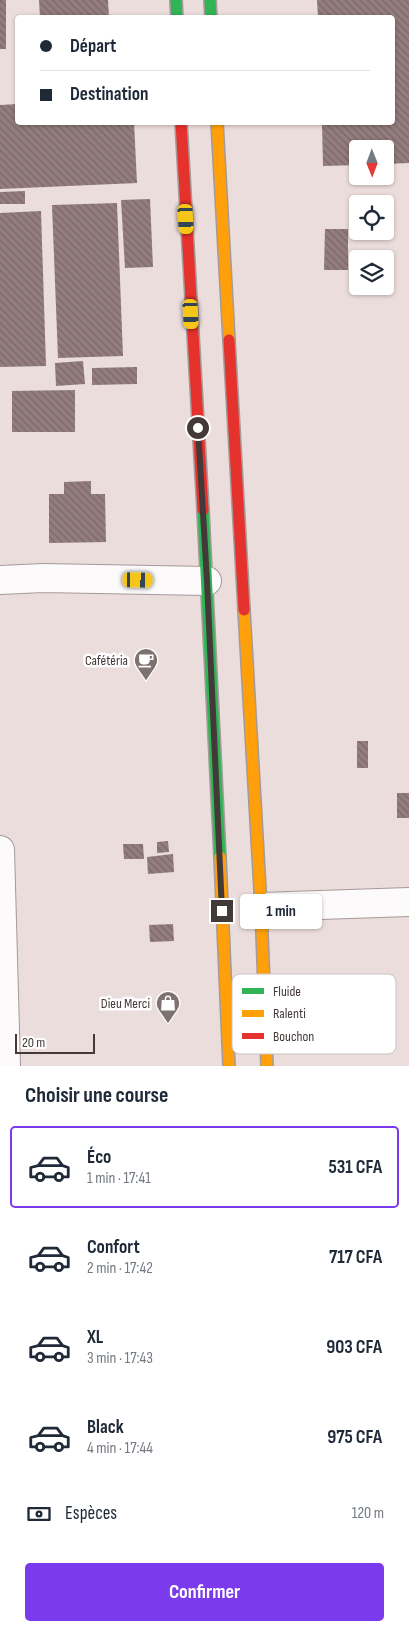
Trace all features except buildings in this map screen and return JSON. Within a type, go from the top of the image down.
[{"type":"main road","points":[[176,0],[177,15]]},
{"type":"main road","points":[[210,0],[211,15]]},
{"type":"main road","points":[[181,125],[207,581],[229,1066]]},
{"type":"main road","points":[[217,125],[264,974]]},
{"type":"street","points":[[0,580],[43,578],[207,581]]},
{"type":"street","points":[[0,850],[6,1066]]},
{"type":"street","points":[[261,906],[409,902]]},
{"type":"traffic: fast","points":[[176,0],[177,15]]},
{"type":"traffic: fast","points":[[210,0],[211,15]]},
{"type":"traffic: fast","points":[[203,510],[220,857]]},
{"type":"traffic: slow","points":[[217,125],[229,340]]},
{"type":"traffic: slow","points":[[244,610],[264,974]]},
{"type":"traffic: slow","points":[[220,857],[229,1066]]},
{"type":"traffic: slow","points":[[267,1054],[267,1066]]},
{"type":"traffic: jam","points":[[181,125],[203,510]]},
{"type":"traffic: jam","points":[[229,340],[244,610]]},
{"type":"place","name":"Cafétéria","points":[[146,681]]},
{"type":"place","name":"Dieu Merci","points":[[168,1024]]},
{"type":"route","points":[[198,428],[222,911]]}]
